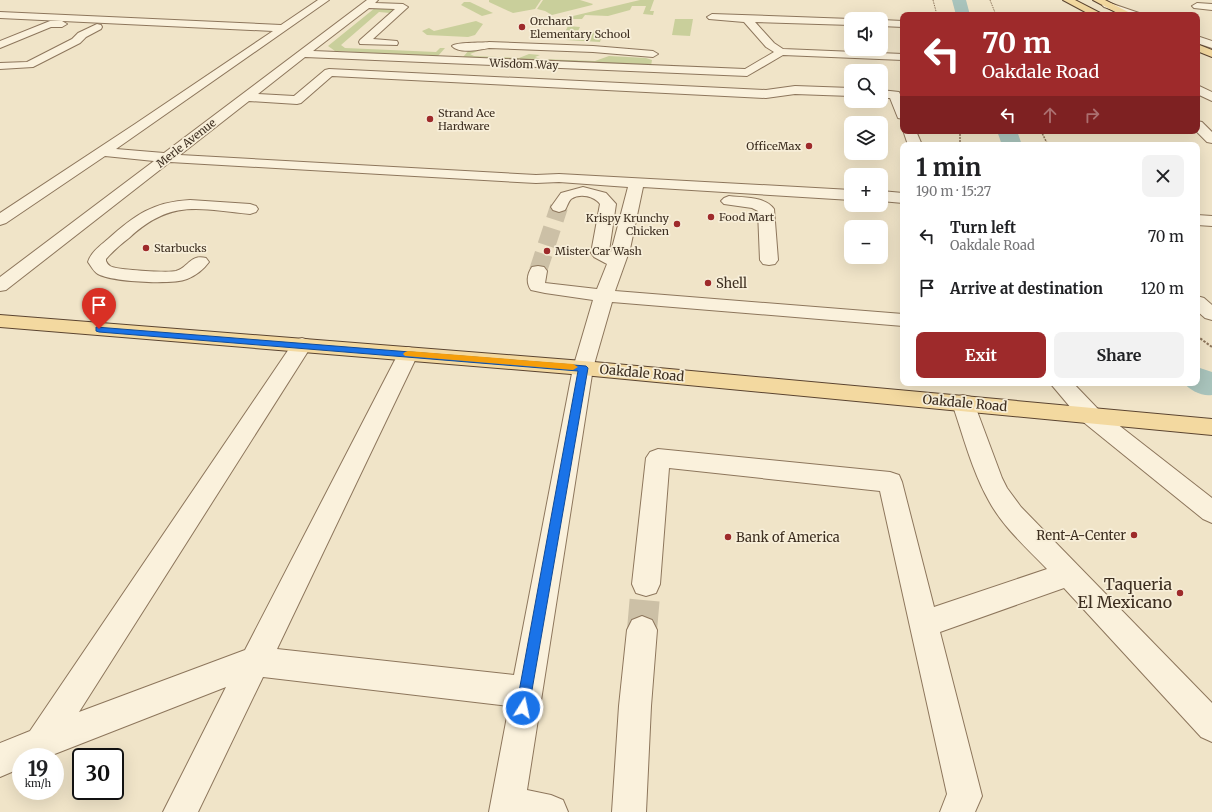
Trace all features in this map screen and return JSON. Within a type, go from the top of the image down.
[{"type":"main road","points":[[1068,0],[1092,12]]},
{"type":"main road","points":[[1098,0],[1122,12]]},
{"type":"main road","points":[[1200,48],[1212,54]]},
{"type":"main road","name":"Oakdale Road","points":[[0,321],[583,368],[1212,427]]},
{"type":"street","points":[[0,220],[324,0]]},
{"type":"street","points":[[369,3],[403,7],[364,42],[403,44]]},
{"type":"street","name":"Merle Avenue","points":[[0,286],[246,97],[300,50],[313,46],[369,3]]},
{"type":"street","points":[[1107,5],[1127,12]]},
{"type":"street","points":[[1197,6],[1212,7]]},
{"type":"street","points":[[0,15],[283,28]]},
{"type":"street","points":[[712,17],[844,27]]},
{"type":"street","points":[[747,19],[770,45],[782,52],[843,49],[900,57]]},
{"type":"street","points":[[888,23],[900,24]]},
{"type":"street","points":[[0,45],[50,24],[98,26],[82,35],[76,41],[28,65],[0,66]]},
{"type":"street","points":[[1200,40],[1212,45]]},
{"type":"street","points":[[261,43],[276,44]]},
{"type":"street","points":[[444,60],[454,46],[476,47],[487,50],[595,54],[614,52],[657,55],[661,57],[662,60],[660,69]]},
{"type":"street","name":"Wisdom Way","points":[[300,50],[444,60],[747,73],[782,52]]},
{"type":"street","points":[[246,97],[297,100],[329,72],[766,94],[795,90],[844,92]]},
{"type":"street","points":[[1200,91],[1212,97]]},
{"type":"street","points":[[888,94],[895,94],[900,107]]},
{"type":"street","points":[[1200,124],[1212,123]]},
{"type":"street","points":[[1200,127],[1212,138]]},
{"type":"street","points":[[102,152],[167,158],[536,179],[558,178],[635,189],[749,202],[762,206],[766,209],[769,260]]},
{"type":"street","points":[[635,189],[844,195]]},
{"type":"street","points":[[551,812],[507,807],[583,368],[604,296],[621,249],[635,189]]},
{"type":"street","points":[[559,207],[564,197],[571,193],[599,194],[606,198],[608,204],[600,253],[616,262]]},
{"type":"street","points":[[888,197],[900,198]]},
{"type":"street","points":[[200,262],[190,271],[176,277],[122,275],[104,270],[97,262],[98,258],[103,252],[142,219],[155,211],[179,205],[250,209]]},
{"type":"street","points":[[1200,220],[1212,221]]},
{"type":"street","points":[[538,271],[536,281],[537,286],[604,296],[900,320]]},
{"type":"street","points":[[1200,304],[1212,314]]},
{"type":"street","points":[[41,743],[302,345]]},
{"type":"street","points":[[180,812],[408,354]]},
{"type":"street","points":[[1064,386],[1090,415],[1212,512]]},
{"type":"street","points":[[963,403],[990,478],[998,495],[1012,514],[1212,726]]},
{"type":"street","points":[[646,584],[658,458],[890,482],[965,796],[957,812]]},
{"type":"street","points":[[924,624],[1069,574]]},
{"type":"street","points":[[629,812],[635,706],[642,630]]},
{"type":"street","points":[[0,760],[255,662],[526,692]]},
{"type":"path","points":[[933,0],[937,12]]},
{"type":"path","points":[[990,0],[995,12]]},
{"type":"path","points":[[1200,338],[1212,347]]},
{"type":"green space","points":[[489,0],[541,0],[535,9],[513,13],[489,2]]},
{"type":"green space","points":[[543,0],[580,0],[593,4],[552,15],[537,9]]},
{"type":"green space","points":[[640,0],[654,0],[650,11],[654,11],[653,15],[643,14],[646,6],[632,6],[630,10],[608,16],[585,15],[582,19],[572,19],[573,16]]},
{"type":"green space","points":[[464,2],[470,2],[493,13],[482,16],[461,5]]},
{"type":"green space","points":[[375,8],[394,9],[390,13],[379,12],[341,45],[345,48],[436,52],[440,48],[445,48],[438,56],[335,51],[328,46]]},
{"type":"green space","points":[[675,19],[693,19],[690,36],[672,35]]},
{"type":"green space","points":[[476,21],[483,24],[475,35],[468,37],[427,35],[422,31],[429,28],[434,31]]},
{"type":"green space","points":[[568,26],[580,27],[578,31],[603,32],[600,42],[566,40],[562,38]]},
{"type":"green space","points":[[470,49],[478,51],[470,54],[474,56],[519,58],[529,54],[540,55],[535,57],[540,59],[595,61],[609,56],[646,58],[652,60],[651,66],[463,57]]},
{"type":"waterway","points":[[959,0],[962,12]]},
{"type":"waterway","points":[[1008,134],[1011,142]]},
{"type":"waterway","points":[[1200,380],[1209,385]]},
{"type":"tunnel","points":[[538,271],[559,207]]},
{"type":"tunnel","points":[[642,630],[646,584]]},
{"type":"slow traffic","points":[[408,354],[573,367]]},
{"type":"place","name":"Orchard Elementary School","points":[[522,27]]},
{"type":"place","name":"Strand Ace Hardware","points":[[430,119]]},
{"type":"place","name":"OfficeMax","points":[[809,146]]},
{"type":"place","name":"Food Mart","points":[[711,217]]},
{"type":"place","name":"Krispy Krunchy Chicken","points":[[677,224]]},
{"type":"place","name":"Starbucks","points":[[146,248]]},
{"type":"place","name":"Mister Car Wash","points":[[547,251]]},
{"type":"place","name":"Shell","points":[[708,283]]},
{"type":"place","name":"Rent-A-Center","points":[[1134,535]]},
{"type":"place","name":"Bank of America","points":[[728,537]]},
{"type":"place","name":"Taqueria El Mexicano","points":[[1180,593]]},
{"type":"route","points":[[99,329],[583,368],[523,708]]}]
